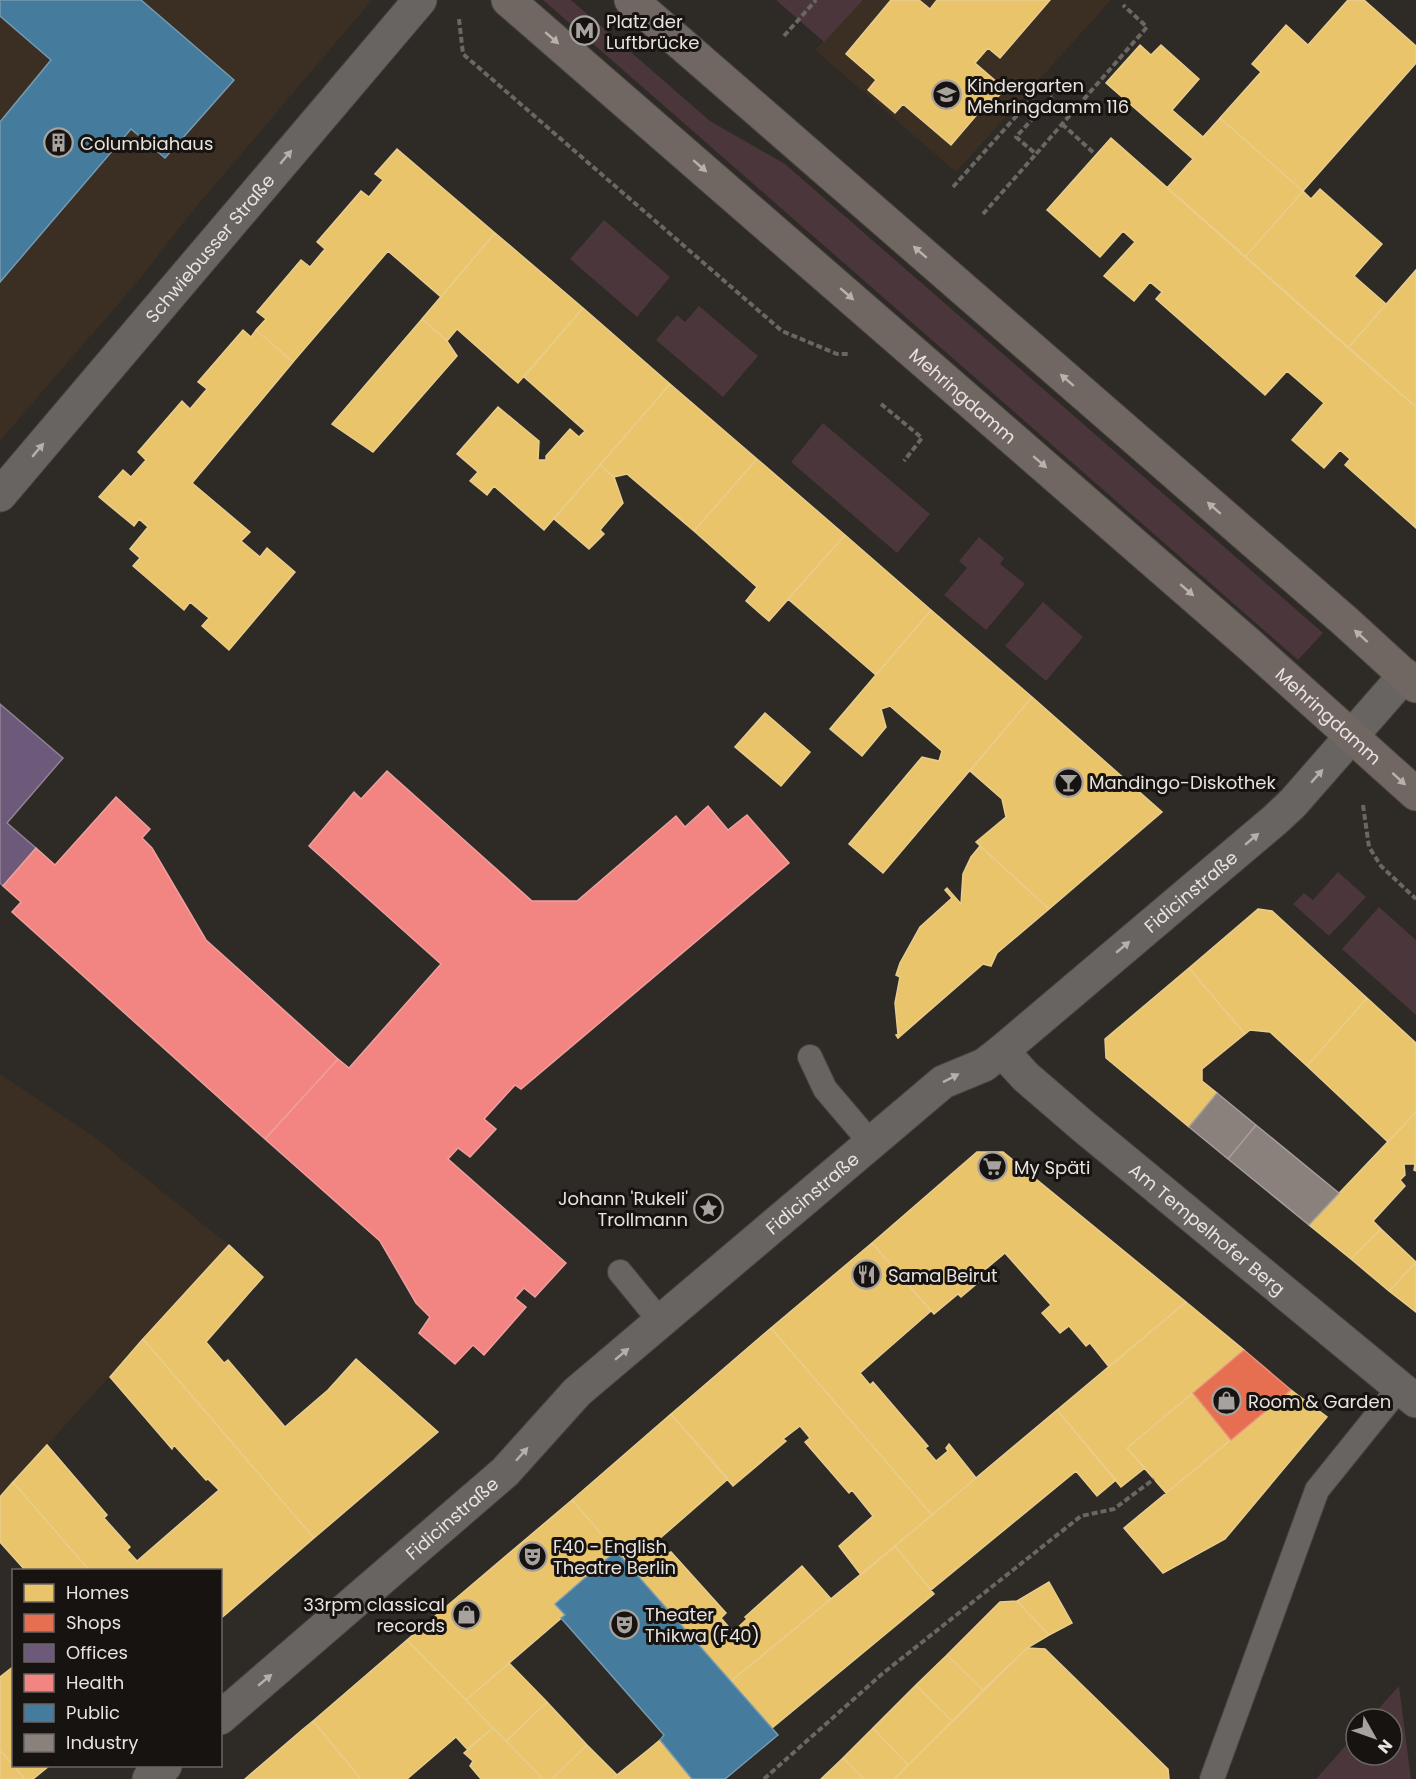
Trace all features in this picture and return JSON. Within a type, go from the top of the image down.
[{"type":"main road","name":"Mehringdamm","points":[[508,0],[917,355],[1416,794]]},
{"type":"main road","points":[[631,0],[1410,681]]},
{"type":"street","name":"Schwiebusser Straße","points":[[0,495],[420,0]]},
{"type":"street","name":"Fidicinstraße","points":[[222,1716],[506,1472],[577,1392],[943,1082],[984,1065],[1002,1051],[1293,803],[1352,736],[1410,681]]},
{"type":"street","name":"Am Tempelhofer Berg","points":[[1002,1051],[1026,1077],[1084,1127],[1408,1394]]},
{"type":"street","points":[[149,1779],[164,1767]]},
{"type":"lane","points":[[810,1057],[825,1089],[872,1143]]},
{"type":"lane","points":[[620,1272],[661,1322]]},
{"type":"lane","points":[[1212,1779],[1317,1490],[1408,1394]]},
{"type":"path","points":[[784,36],[816,0]]},
{"type":"path","points":[[983,214],[1147,27],[1122,5]]},
{"type":"path","points":[[459,19],[463,54],[782,331],[837,354],[917,355]]},
{"type":"path","points":[[953,187],[1044,86],[1054,95],[1016,137],[1036,154]]},
{"type":"path","points":[[1062,124],[1095,154]]},
{"type":"path","points":[[881,404],[922,438],[904,461]]},
{"type":"path","points":[[1381,866],[1416,899]]},
{"type":"path","points":[[764,1779],[882,1674],[1081,1516],[1114,1509],[1154,1479]]},
{"type":"shaded area","points":[[0,0],[372,0],[186,219],[144,274],[0,441]]},
{"type":"shaded area","points":[[543,0],[571,0],[710,121],[785,164],[1323,633],[1298,660]]},
{"type":"shaded area","points":[[776,0],[863,0],[824,42]]},
{"type":"shaded area","name":"Kindergarten Mehringdamm 116","points":[[863,0],[1111,0],[956,172],[815,50]]},
{"type":"shaded area","points":[[604,220],[670,277],[637,317],[570,259]]},
{"type":"shaded area","points":[[699,306],[758,356],[723,397],[656,340],[677,315],[685,322]]},
{"type":"shaded area","points":[[823,423],[930,514],[897,553],[791,462]]},
{"type":"shaded area","points":[[979,537],[1004,558],[1000,564],[1025,584],[986,630],[944,595],[967,568],[959,561]]},
{"type":"shaded area","points":[[1043,602],[1083,637],[1046,681],[1005,646]]},
{"type":"shaded area","points":[[1338,872],[1366,897],[1329,936],[1293,904],[1304,893],[1313,900]]},
{"type":"shaded area","points":[[1379,907],[1416,940],[1416,1015],[1342,949]]},
{"type":"shaded area","points":[[0,1074],[93,1136],[229,1245],[0,1497]]},
{"type":"shaded area","points":[[1399,1686],[1402,1707],[1380,1707]]},
{"type":"shaded area","points":[[1404,1725],[1411,1779],[1316,1779],[1344,1748],[1344,1767],[1404,1767]]},
{"type":"building: Homes","points":[[891,0],[919,0],[930,9],[937,0],[1050,0],[1000,58],[988,48],[975,63],[1005,89],[983,113],[980,111],[951,145],[903,104],[895,113],[868,90],[876,80],[846,54]]},
{"type":"building: Homes","points":[[1348,0],[1364,0],[1416,46],[1416,63],[1303,191],[1220,118],[1261,72],[1252,64],[1286,25],[1308,45]]},
{"type":"building: Homes","points":[[1140,45],[1151,55],[1161,45],[1199,79],[1172,110],[1203,137],[1220,118],[1303,191],[1245,257],[1167,188],[1193,159],[1106,83]]},
{"type":"building: Homes","points":[[1111,138],[1416,407],[1416,528],[1345,465],[1350,459],[1340,450],[1324,468],[1292,440],[1324,403],[1287,371],[1265,395],[1156,299],[1162,292],[1150,282],[1134,301],[1104,276],[1135,242],[1123,231],[1100,257],[1047,210]]},
{"type":"building: Homes","points":[[397,149],[495,233],[441,297],[388,251],[293,362],[256,330],[266,319],[257,312],[301,260],[310,267],[325,249],[317,242],[361,191],[369,197],[383,180],[375,174]]},
{"type":"building: Homes","points":[[1320,189],[1382,244],[1354,276],[1386,304],[1348,348],[1245,257],[1303,191],[1311,199]]},
{"type":"building: Homes","points":[[495,233],[583,308],[518,383],[457,329],[447,341],[422,319]]},
{"type":"building: Homes","points":[[1416,270],[1416,407],[1348,348]]},
{"type":"building: Homes","points":[[583,308],[670,384],[544,530],[494,486],[487,495],[470,481],[478,472],[457,454],[498,407],[539,441],[538,460],[546,460],[546,456],[570,429],[579,437],[585,431],[524,377]]},
{"type":"building: Homes","points":[[422,319],[447,341],[457,356],[373,452],[332,424]]},
{"type":"building: Homes","points":[[243,330],[251,337],[256,330],[293,362],[192,483],[250,532],[241,541],[260,557],[267,548],[295,572],[229,650],[202,626],[209,618],[190,602],[184,610],[133,566],[140,558],[130,549],[148,527],[139,519],[134,526],[99,497],[123,470],[131,477],[146,460],[138,452],[182,401],[190,409],[207,389],[198,382]]},
{"type":"building: Homes","points":[[670,384],[757,459],[694,531],[627,474],[614,477],[600,465]]},
{"type":"building: Homes","points":[[757,459],[845,535],[769,621],[746,601],[757,587],[694,531]]},
{"type":"building: Homes","points":[[600,465],[614,477],[623,503],[600,530],[604,534],[589,549],[554,519]]},
{"type":"building: Homes","points":[[845,535],[931,610],[876,675],[788,599]]},
{"type":"building: Homes","points":[[931,610],[1032,697],[883,873],[849,844],[922,757],[939,761],[942,751],[890,706],[881,709],[886,727],[862,756],[830,729]]},
{"type":"building: Homes","points":[[1032,697],[1162,812],[1049,909],[976,842],[1006,817],[1002,799],[970,771]]},
{"type":"building: Homes","points":[[765,713],[810,752],[781,786],[735,747]]},
{"type":"building: Homes","points":[[980,846],[1049,909],[997,953],[991,966],[983,964],[898,1038],[895,1003],[900,977],[896,975],[900,963],[920,927],[952,898],[945,890],[947,888],[961,904],[963,874],[971,857]]},
{"type":"building: Homes","points":[[1258,909],[1272,911],[1367,998],[1307,1066],[1270,1032],[1250,1030],[1245,1034],[1189,968]]},
{"type":"building: Homes","points":[[1189,968],[1245,1034],[1202,1069],[1202,1081],[1217,1093],[1189,1127],[1106,1058],[1105,1039]]},
{"type":"building: Homes","points":[[1367,998],[1416,1043],[1416,1112],[1388,1142],[1307,1066]]},
{"type":"building: Homes","points":[[1416,1112],[1416,1171],[1414,1170],[1415,1164],[1404,1164],[1405,1175],[1400,1180],[1405,1186],[1373,1221],[1381,1229],[1351,1259],[1309,1225]]},
{"type":"building: Homes","points":[[977,1152],[1003,1152],[1186,1302],[1109,1367],[1090,1343],[1086,1346],[1069,1326],[1060,1333],[1042,1313],[1051,1305],[1005,1253],[976,1277],[980,1281],[961,1297],[958,1294],[934,1314],[872,1243]]},
{"type":"building: Homes","points":[[1381,1229],[1416,1262],[1389,1291],[1351,1259]]},
{"type":"building: Homes","points":[[872,1243],[931,1311],[860,1373],[870,1385],[873,1382],[928,1446],[925,1448],[936,1461],[948,1451],[946,1448],[949,1444],[976,1478],[932,1515],[771,1328]]},
{"type":"building: Homes","points":[[229,1245],[263,1277],[206,1342],[224,1363],[228,1360],[285,1427],[328,1390],[356,1359],[438,1432],[314,1538],[143,1339]]},
{"type":"building: Homes","points":[[1416,1263],[1416,1312],[1389,1291]]},
{"type":"building: Homes","points":[[1186,1302],[1244,1350],[1127,1448],[1145,1468],[1121,1487],[1057,1410]]},
{"type":"building: Homes","points":[[771,1328],[932,1515],[861,1575],[839,1546],[873,1516],[852,1490],[849,1493],[805,1442],[810,1438],[800,1426],[783,1439],[786,1441],[733,1486],[671,1414]]},
{"type":"building: Homes","points":[[143,1339],[314,1538],[222,1617],[222,1569],[88,1569],[13,1482],[47,1445],[107,1515],[104,1518],[130,1547],[127,1550],[137,1561],[219,1490],[208,1479],[206,1480],[174,1445],[172,1449],[110,1377]]},
{"type":"building: Homes","points":[[1291,1390],[1327,1417],[1225,1539],[1163,1573],[1124,1528]]},
{"type":"building: Homes","points":[[1193,1393],[1231,1440],[1166,1493],[1127,1448]]},
{"type":"building: Homes","points":[[1057,1410],[1116,1480],[1097,1496],[1076,1471],[931,1590],[895,1546]]},
{"type":"building: Homes","points":[[671,1414],[728,1479],[658,1540],[726,1613],[721,1618],[733,1632],[747,1619],[745,1617],[802,1566],[831,1599],[730,1682],[572,1500]]},
{"type":"building: Homes","points":[[13,1482],[88,1569],[24,1569],[0,1542],[0,1497]]},
{"type":"building: Homes","points":[[572,1500],[616,1551],[555,1604],[565,1615],[466,1700],[407,1640]]},
{"type":"building: Homes","points":[[895,1546],[934,1594],[772,1728],[730,1682]]},
{"type":"building: Homes","points":[[1049,1582],[1072,1623],[1049,1635],[1017,1601]]},
{"type":"building: Homes","points":[[1017,1601],[1049,1635],[1027,1648],[983,1690],[947,1655],[1000,1602]]},
{"type":"building: Homes","points":[[407,1640],[493,1728],[467,1749],[456,1737],[407,1779],[361,1779],[313,1721]]},
{"type":"building: Homes","points":[[1027,1648],[1045,1649],[1168,1769],[1169,1779],[894,1779]]},
{"type":"building: Homes","points":[[947,1655],[983,1690],[952,1721],[916,1685]]},
{"type":"building: Homes","points":[[509,1663],[547,1702],[506,1741],[466,1700]]},
{"type":"building: Homes","points":[[12,1668],[12,1764],[0,1750],[0,1677]]},
{"type":"building: Homes","points":[[916,1685],[952,1721],[908,1765],[873,1728]]},
{"type":"building: Homes","points":[[547,1702],[587,1745],[552,1779],[543,1779],[506,1741]]},
{"type":"building: Homes","points":[[313,1721],[361,1779],[245,1779],[302,1730]]},
{"type":"building: Homes","points":[[493,1728],[543,1779],[481,1779],[470,1766],[473,1761],[464,1753]]},
{"type":"building: Homes","points":[[873,1728],[908,1765],[894,1779],[864,1779],[843,1758]]},
{"type":"building: Homes","points":[[660,1740],[692,1779],[612,1779],[648,1750]]},
{"type":"building: Homes","points":[[587,1745],[617,1775],[612,1779],[552,1779]]},
{"type":"building: Homes","points":[[0,1750],[12,1767],[15,1767],[25,1779],[0,1779]]},
{"type":"building: Homes","points":[[843,1758],[864,1779],[821,1779]]},
{"type":"building: Homes","points":[[15,1767],[48,1767],[33,1779],[25,1779]]},
{"type":"building: Shops","points":[[1244,1350],[1291,1390],[1231,1440],[1193,1393]]},
{"type":"building: Offices","points":[[0,704],[63,758],[7,823],[36,848],[3,886],[0,883]]},
{"type":"building: Health","points":[[387,771],[532,901],[577,901],[676,816],[685,827],[708,806],[728,830],[747,815],[789,863],[521,1089],[515,1085],[484,1119],[496,1129],[470,1157],[458,1148],[448,1159],[566,1263],[535,1297],[524,1288],[515,1298],[526,1307],[484,1355],[473,1345],[455,1364],[419,1333],[430,1317],[416,1303],[380,1241],[265,1139],[338,1059],[349,1068],[441,964],[309,846],[354,792],[361,799]]},
{"type":"building: Health","points":[[116,797],[150,829],[142,838],[152,848],[206,940],[338,1059],[265,1139],[12,912],[21,902],[3,886],[36,848],[55,865]]},
{"type":"building: Public","name":"Columbiahaus","points":[[0,0],[141,0],[234,80],[165,158],[131,129],[0,282],[0,122],[51,60],[0,16]]},
{"type":"building: Public","points":[[616,1551],[778,1735],[725,1779],[692,1779],[660,1740],[664,1735],[561,1618],[565,1615],[555,1604]]},
{"type":"building: Industry","points":[[1217,1093],[1256,1125],[1228,1159],[1189,1127]]},
{"type":"building: Industry","points":[[1256,1125],[1339,1193],[1309,1225],[1228,1159]]},
{"type":"place","name":"Platz der Luftbrücke","points":[[585,31]]},
{"type":"place","name":"Kindergarten Mehringdamm 116","points":[[946,95]]},
{"type":"place","name":"Columbiahaus","points":[[59,143]]},
{"type":"place","name":"Mandingo-Diskothek","points":[[1068,782]]},
{"type":"place","name":"My Späti","points":[[993,1167]]},
{"type":"place","name":"Johann 'Rukeli' Trollmann","points":[[709,1208]]},
{"type":"place","name":"Sama Beirut","points":[[867,1275]]},
{"type":"place","name":"Room & Garden","points":[[1227,1401]]},
{"type":"place","name":"F40 - English Theatre Berlin","points":[[532,1556]]},
{"type":"place","name":"33rpm classical records","points":[[466,1614]]},
{"type":"place","name":"Theater Thikwa (F40)","points":[[624,1624]]}]
